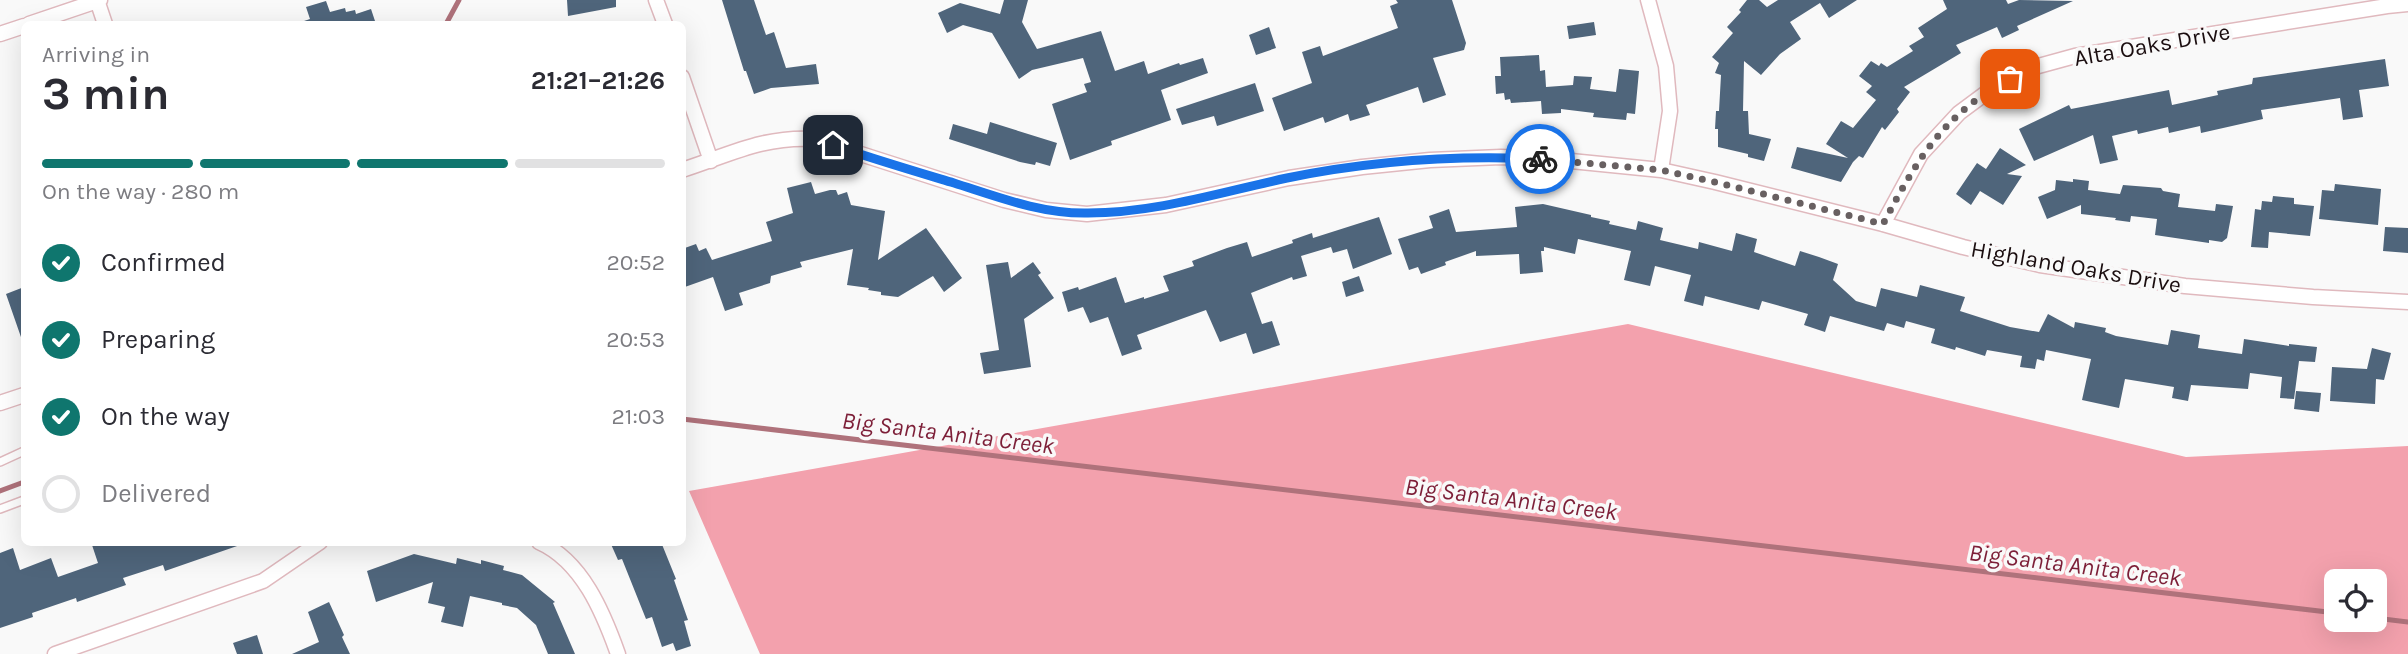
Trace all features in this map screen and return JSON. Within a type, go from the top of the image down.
[{"type":"street","points":[[38,21],[98,0],[104,21]]},
{"type":"street","points":[[656,0],[664,21]]},
{"type":"street","points":[[1652,2],[1666,66],[1670,111],[1661,170]]},
{"type":"street","name":"Alta Oaks Drive","points":[[1883,224],[1922,154],[1959,113],[1990,90],[2031,68],[2075,56],[2387,6],[2408,5]]},
{"type":"street","points":[[0,34],[21,27]]},
{"type":"street","points":[[686,89],[711,161]]},
{"type":"street","name":"Highland Oaks Drive","points":[[686,169],[774,139],[814,139],[1004,200],[1046,210],[1087,214],[1166,205],[1289,178],[1430,160],[1501,157],[1561,160],[1661,170],[2040,265],[2185,286],[2408,302]]},
{"type":"street","points":[[0,403],[21,395]]},
{"type":"street","points":[[55,654],[263,581],[314,546]]},
{"type":"street","points":[[546,546],[581,576],[607,621],[618,654]]},
{"type":"lane","points":[[0,463],[21,452]]},
{"type":"lane","points":[[0,509],[21,501]]},
{"type":"shaded area","points":[[1628,324],[2186,457],[2408,446],[2408,654],[760,654],[689,491]]},
{"type":"building","points":[[567,0],[616,0],[616,7],[568,16]]},
{"type":"building","points":[[722,0],[754,0],[766,35],[774,32],[786,68],[816,64],[819,84],[771,88],[754,94]]},
{"type":"building","points":[[1004,0],[1028,0],[1022,22],[1037,49],[1101,31],[1115,71],[1144,61],[1148,74],[1203,58],[1208,73],[1161,90],[1171,120],[1111,141],[1112,145],[1070,160],[1052,104],[1087,92],[1084,84],[1091,82],[1083,58],[1032,70],[1019,79],[992,33],[963,25],[947,33],[938,13],[960,3],[1000,14]]},
{"type":"building","points":[[1396,0],[1452,0],[1466,43],[1464,50],[1433,58],[1446,95],[1423,103],[1418,87],[1366,105],[1370,115],[1350,121],[1348,114],[1325,123],[1323,117],[1284,131],[1272,98],[1312,83],[1302,52],[1320,46],[1323,56],[1398,28],[1390,6],[1398,3]]},
{"type":"building","points":[[1747,0],[1759,0],[1767,7],[1778,0],[1857,0],[1829,18],[1820,3],[1790,22],[1801,39],[1780,54],[1761,75],[1744,61],[1743,111],[1748,111],[1749,134],[1771,139],[1764,161],[1718,147],[1718,129],[1715,129],[1721,75],[1715,73],[1719,63],[1712,57],[1733,33],[1727,27],[1741,12],[1739,10]]},
{"type":"building","points":[[1943,0],[2006,0],[2008,4],[2019,0],[2073,1],[2017,26],[2019,30],[2002,38],[1997,27],[1956,45],[1961,53],[1904,87],[1910,92],[1897,109],[1899,112],[1885,130],[1882,127],[1863,158],[1859,156],[1853,162],[1841,182],[1791,168],[1797,147],[1848,158],[1826,144],[1841,121],[1853,128],[1876,100],[1866,92],[1872,86],[1859,76],[1871,61],[1887,67],[1913,51],[1909,46],[1924,37],[1918,28],[1947,9]]},
{"type":"building","points":[[326,1],[330,12],[345,8],[346,12],[355,10],[356,14],[371,9],[375,21],[304,21],[310,19],[306,7]]},
{"type":"building","points":[[1594,22],[1596,35],[1569,39],[1567,26]]},
{"type":"building","points":[[1269,27],[1276,48],[1256,55],[1249,35]]},
{"type":"building","points":[[1539,55],[1540,71],[1545,70],[1546,87],[1573,85],[1574,76],[1592,77],[1590,89],[1616,92],[1619,69],[1639,71],[1635,114],[1627,113],[1626,120],[1593,117],[1594,113],[1561,109],[1561,113],[1542,114],[1541,101],[1511,103],[1510,99],[1505,100],[1504,93],[1496,94],[1495,76],[1501,76],[1500,57]]},
{"type":"building","points":[[2385,59],[2389,86],[2359,90],[2363,117],[2343,120],[2340,98],[2261,110],[2263,119],[2201,133],[2200,126],[2169,133],[2168,127],[2138,134],[2137,130],[2112,136],[2118,160],[2100,164],[2093,135],[2034,161],[2019,129],[2069,105],[2071,109],[2169,90],[2172,105],[2218,95],[2217,91],[2252,84],[2253,78]]},
{"type":"building","points":[[1255,83],[1264,111],[1217,126],[1214,116],[1182,125],[1176,109]]},
{"type":"building","points":[[990,122],[1057,143],[1050,166],[1036,162],[1035,165],[1020,162],[949,139],[953,124],[987,134]]},
{"type":"building","points":[[2000,148],[2026,165],[2007,174],[2022,176],[2003,205],[1980,191],[1971,205],[1956,194],[1977,163],[1986,169]]},
{"type":"building","points":[[2073,179],[2089,181],[2088,190],[2120,194],[2123,185],[2161,188],[2163,191],[2180,194],[2178,207],[2215,211],[2216,204],[2233,206],[2227,238],[2222,242],[2209,240],[2209,243],[2155,235],[2157,219],[2131,216],[2130,222],[2081,214],[2081,205],[2047,219],[2038,197],[2055,190],[2056,180],[2073,182]]},
{"type":"building","points":[[811,182],[815,194],[830,190],[836,190],[838,195],[847,192],[851,205],[885,211],[878,260],[926,228],[962,278],[944,292],[933,276],[898,297],[881,295],[881,292],[868,290],[869,288],[847,285],[853,249],[800,262],[802,267],[771,276],[770,283],[739,293],[743,305],[725,311],[713,277],[686,287],[686,248],[696,244],[699,251],[706,248],[712,260],[772,241],[766,222],[793,213],[787,188]]},
{"type":"building","points":[[2335,184],[2381,189],[2378,225],[2319,219],[2322,190],[2334,191]]},
{"type":"building","points":[[2273,196],[2294,198],[2294,204],[2314,206],[2310,236],[2269,232],[2268,248],[2251,247],[2255,209],[2261,210],[2262,201],[2272,202]]},
{"type":"building","points":[[1543,204],[1591,215],[1610,221],[1609,224],[1636,230],[1638,221],[1663,228],[1660,240],[1698,249],[1699,242],[1732,251],[1736,233],[1757,239],[1754,252],[1795,266],[1800,251],[1838,264],[1833,280],[1856,301],[1876,307],[1881,288],[1917,297],[1920,285],[1965,297],[1960,311],[2010,327],[2039,332],[2048,314],[2074,328],[2075,322],[2106,328],[2105,332],[2116,336],[2168,345],[2171,330],[2200,335],[2198,348],[2242,354],[2244,339],[2317,347],[2315,362],[2299,361],[2294,399],[2280,398],[2282,377],[2250,373],[2248,389],[2191,385],[2188,401],[2172,398],[2174,387],[2125,379],[2119,408],[2082,400],[2091,359],[2046,350],[2044,361],[2037,359],[2035,369],[2020,367],[2022,356],[1987,350],[1985,356],[1931,343],[1935,329],[1906,321],[1904,328],[1887,323],[1884,331],[1830,316],[1825,332],[1804,325],[1808,314],[1762,301],[1759,310],[1705,296],[1703,306],[1684,301],[1691,275],[1655,266],[1650,286],[1624,280],[1631,251],[1578,239],[1575,254],[1544,247],[1544,251],[1541,251],[1543,272],[1520,274],[1519,254],[1476,256],[1476,251],[1421,274],[1418,267],[1409,270],[1398,239],[1433,228],[1429,216],[1449,209],[1456,232],[1517,227],[1515,207]]},
{"type":"building","points":[[1379,217],[1392,254],[1353,269],[1347,249],[1333,253],[1331,247],[1301,256],[1307,276],[1293,280],[1292,277],[1251,293],[1262,324],[1272,321],[1280,345],[1253,354],[1246,333],[1220,342],[1206,310],[1137,335],[1142,349],[1122,356],[1108,317],[1090,323],[1083,307],[1068,312],[1062,292],[1078,287],[1079,290],[1116,277],[1125,303],[1144,299],[1169,291],[1163,276],[1194,266],[1192,261],[1227,248],[1247,242],[1252,257],[1293,243],[1292,240],[1312,233],[1313,238]]},
{"type":"building","points":[[2385,227],[2408,228],[2408,253],[2383,251]]},
{"type":"building","points":[[1008,262],[1011,278],[1033,262],[1041,273],[1038,275],[1054,298],[1024,319],[1031,367],[984,374],[980,353],[999,350],[986,265]]},
{"type":"building","points":[[1359,276],[1364,291],[1346,297],[1342,282]]},
{"type":"building","points":[[21,288],[21,337],[6,294]]},
{"type":"building","points":[[2372,348],[2391,353],[2384,380],[2376,379],[2375,404],[2330,401],[2332,367],[2367,369]]},
{"type":"building","points":[[2296,391],[2321,393],[2319,412],[2294,409]]},
{"type":"building","points":[[92,546],[237,546],[165,571],[163,565],[123,578],[126,585],[77,602],[76,598],[32,613],[33,617],[0,628],[0,553],[13,548],[20,570],[51,558],[58,577],[98,563]]},
{"type":"building","points":[[612,546],[663,546],[688,620],[684,621],[691,646],[676,651],[673,643],[662,647],[652,617],[646,619],[622,559],[618,560]]},
{"type":"building","points":[[414,554],[456,564],[457,558],[481,564],[481,560],[504,566],[503,570],[522,575],[555,602],[553,603],[575,654],[548,654],[536,625],[517,608],[502,603],[470,596],[463,627],[441,622],[445,607],[428,603],[433,582],[376,602],[367,571]]},
{"type":"building","points":[[329,602],[350,654],[292,654],[319,642],[308,612]]},
{"type":"building","points":[[257,635],[263,654],[237,654],[233,643]]},
{"type":"waterway","points":[[448,21],[459,0]]},
{"type":"waterway","name":"Big Santa Anita Creek","points":[[686,419],[2324,612]]},
{"type":"waterway","name":"Big Santa Anita Creek","points":[[0,491],[21,483]]},
{"type":"waterway","name":"Big Santa Anita Creek","points":[[2387,619],[2408,622]]},
{"type":"way so far","points":[[1540,159],[1661,170],[1883,224],[1922,154],[1959,113],[2010,79]]},
{"type":"route","points":[[833,145],[1004,200],[1046,210],[1087,214],[1166,205],[1289,178],[1362,167],[1430,160],[1501,157],[1540,159]]}]
